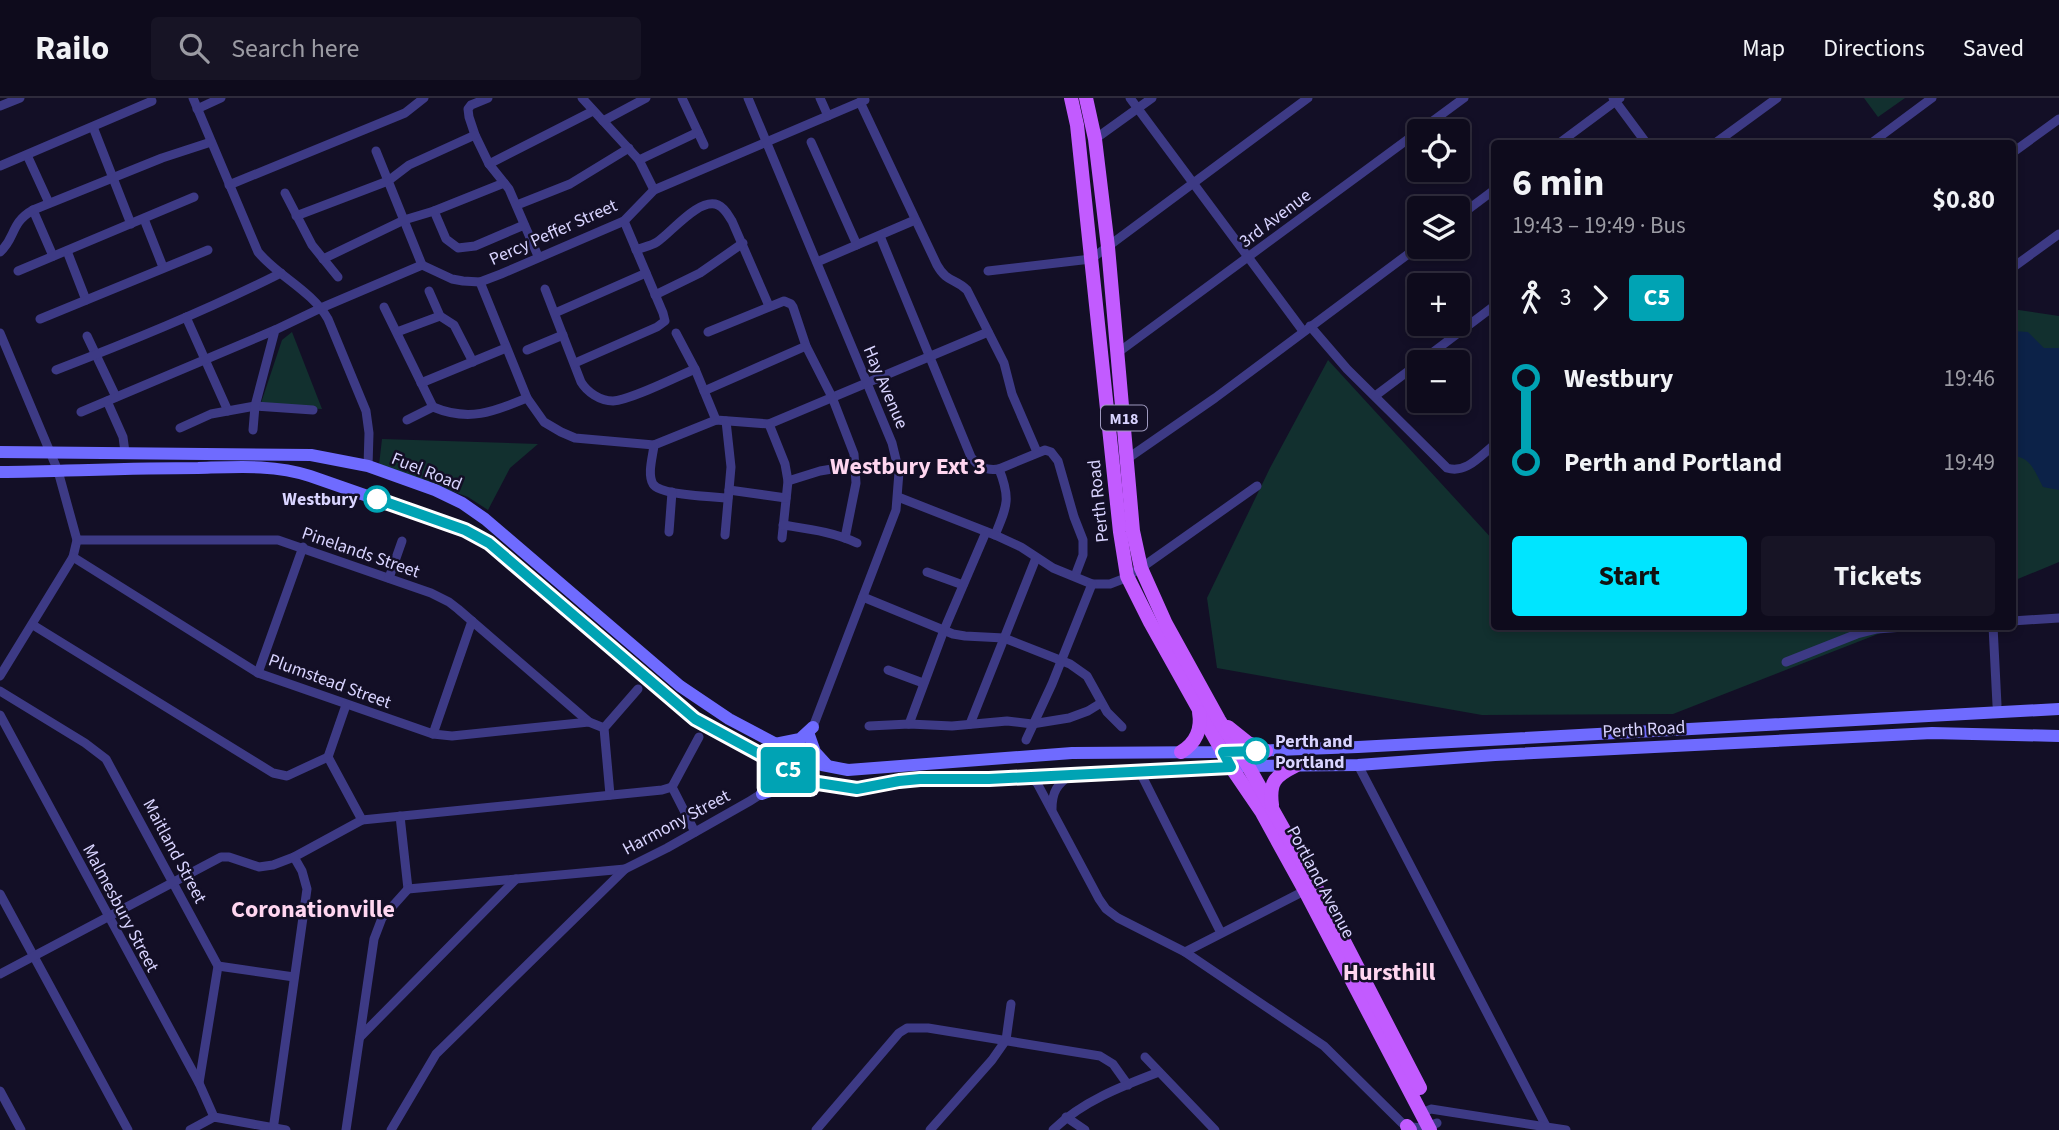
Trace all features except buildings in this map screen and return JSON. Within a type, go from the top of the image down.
[{"type":"main road","name":"Perth Road","points":[[1071,98],[1077,125],[1102,356],[1141,568],[1166,624],[1219,720],[1231,752],[1231,767]]},
{"type":"main road","name":"Perth Road","points":[[1086,98],[1095,139],[1119,353],[1120,532],[1127,576],[1199,709],[1231,752],[1248,766],[1358,765],[1495,755],[1932,733],[2059,737]]},
{"type":"main road","name":"Fuel Road","points":[[0,452],[296,454],[368,466],[435,490],[473,510],[680,686],[705,704],[799,756]]},
{"type":"main road","points":[[0,472],[162,468],[284,469],[465,530],[489,543],[687,713],[760,755],[818,783]]},
{"type":"main road","points":[[1181,752],[1191,745],[1198,732],[1199,709]]},
{"type":"main road","name":"Perth Road","points":[[1231,752],[2059,709]]},
{"type":"main road","points":[[1219,720],[1248,743],[1266,751]]},
{"type":"main road","points":[[774,744],[800,739],[811,731],[818,756],[834,768]]},
{"type":"main road","points":[[799,756],[834,768],[865,769],[1072,753],[1231,752]]},
{"type":"main road","points":[[760,755],[770,770],[763,794]]},
{"type":"main road","points":[[763,794],[791,785],[818,783],[857,789],[920,779],[1030,777],[1248,766]]},
{"type":"main road","name":"Portland Avenue","points":[[1248,766],[1432,1122]]},
{"type":"main road","points":[[1272,810],[1273,782],[1295,766]]},
{"type":"main road","name":"Portland Avenue","points":[[1231,767],[1310,888]]},
{"type":"street","points":[[193,98],[258,253],[321,307],[331,327],[366,411],[369,433],[368,466]]},
{"type":"street","points":[[197,109],[221,98]]},
{"type":"street","points":[[229,185],[405,113],[424,98]]},
{"type":"street","points":[[488,98],[471,105],[468,109],[469,117],[489,164],[517,205],[538,256]]},
{"type":"street","points":[[582,98],[639,160],[654,190]]},
{"type":"street","points":[[603,121],[646,98]]},
{"type":"street","points":[[682,98],[704,145]]},
{"type":"street","name":"Hay Avenue","points":[[748,98],[867,383],[896,455],[899,472],[898,498],[892,521],[811,731],[789,770]]},
{"type":"street","points":[[820,98],[828,116]]},
{"type":"street","points":[[1130,98],[1248,258],[1306,329],[1447,468],[1465,468],[1491,447]]},
{"type":"street","points":[[1095,139],[1152,98]]},
{"type":"street","points":[[988,271],[1091,259],[1308,98]]},
{"type":"street","name":"3rd Avenue","points":[[1102,356],[1119,353],[1464,98]]},
{"type":"street","points":[[1719,140],[1777,98]]},
{"type":"street","points":[[1875,140],[1932,98]]},
{"type":"street","points":[[0,106],[16,99]]},
{"type":"street","points":[[1563,140],[1616,99],[1644,140]]},
{"type":"street","points":[[0,166],[152,101]]},
{"type":"street","name":"Percy Peffer Street","points":[[422,265],[452,279],[480,282],[624,221],[654,190],[863,101],[915,220]]},
{"type":"street","points":[[489,164],[593,111]]},
{"type":"street","points":[[2016,150],[2059,118]]},
{"type":"street","points":[[93,127],[131,224]]},
{"type":"street","points":[[639,160],[698,132]]},
{"type":"street","points":[[296,216],[388,181],[409,165],[475,135]]},
{"type":"street","points":[[0,251],[6,246],[19,220],[33,210],[162,158],[211,142]]},
{"type":"street","points":[[811,142],[857,245]]},
{"type":"street","points":[[517,205],[570,184],[629,149]]},
{"type":"street","points":[[81,412],[206,361],[321,307],[422,265],[376,151]]},
{"type":"street","points":[[27,155],[48,203]]},
{"type":"street","points":[[323,259],[404,220],[504,183]]},
{"type":"street","points":[[1470,208],[1491,192]]},
{"type":"street","points":[[285,193],[312,245],[338,277]]},
{"type":"street","points":[[18,271],[194,197]]},
{"type":"street","points":[[636,250],[657,242],[695,210],[712,203],[717,204],[725,210],[743,243],[769,306]]},
{"type":"street","points":[[33,210],[53,256]]},
{"type":"street","points":[[434,211],[446,239],[458,248],[475,246],[524,225]]},
{"type":"street","points":[[144,219],[163,267]]},
{"type":"street","points":[[817,262],[915,220],[940,271],[967,290],[1004,363],[1012,394],[1037,452]]},
{"type":"street","points":[[575,363],[663,324],[665,317],[624,221]]},
{"type":"street","points":[[2016,265],[2059,234]]},
{"type":"street","points":[[880,236],[971,457],[988,470],[999,469],[1037,452],[1048,450],[1058,461],[1083,540],[1083,555],[1075,576]]},
{"type":"street","points":[[655,295],[690,279],[743,243]]},
{"type":"street","points":[[40,319],[208,250]]},
{"type":"street","points":[[67,251],[86,300]]},
{"type":"street","points":[[1120,461],[1215,398],[1407,255]]},
{"type":"street","points":[[56,370],[243,293],[281,273]]},
{"type":"street","points":[[555,313],[646,273]]},
{"type":"street","points":[[480,282],[527,398],[544,422],[561,432],[587,441],[654,445],[721,420],[769,424],[988,332]]},
{"type":"street","points":[[545,289],[581,382],[590,392],[610,401],[624,399],[695,369]]},
{"type":"street","points":[[429,291],[440,316],[454,325],[473,362]]},
{"type":"street","points":[[708,332],[769,306],[784,302],[791,304],[798,317],[806,346],[832,397],[854,454],[854,493],[845,538]]},
{"type":"street","points":[[384,307],[433,407]]},
{"type":"street","points":[[1435,350],[1491,308]]},
{"type":"street","points":[[397,332],[440,316]]},
{"type":"street","points":[[186,317],[228,411]]},
{"type":"street","points":[[253,430],[255,406],[275,330]]},
{"type":"street","points":[[676,333],[721,420],[731,457],[724,535]]},
{"type":"street","points":[[0,334],[4,353],[58,471],[77,540],[74,557],[0,676]]},
{"type":"street","points":[[527,349],[563,335]]},
{"type":"street","points":[[87,336],[112,399],[125,452]]},
{"type":"street","points":[[705,391],[806,346]]},
{"type":"street","points":[[421,383],[506,348]]},
{"type":"street","points":[[1374,396],[1407,371]]},
{"type":"street","points":[[407,420],[433,407],[457,414],[483,414],[527,398]]},
{"type":"street","points":[[180,428],[211,414],[255,406],[313,410]]},
{"type":"street","points":[[769,424],[785,464],[788,481],[782,538]]},
{"type":"street","points":[[654,445],[652,482],[657,488],[672,492],[786,498]]},
{"type":"street","points":[[788,481],[820,471],[856,465]]},
{"type":"street","points":[[909,724],[963,585],[1003,515],[1007,499],[1006,487],[999,469]]},
{"type":"street","points":[[898,498],[1021,547],[1053,568],[1093,583],[1110,584],[1141,568],[1257,486]]},
{"type":"street","points":[[669,532],[672,492]]},
{"type":"street","points":[[783,525],[857,543]]},
{"type":"street","name":"Pinelands Street","points":[[77,540],[278,540],[389,578],[441,597],[589,722]]},
{"type":"street","points":[[389,578],[402,541]]},
{"type":"street","points":[[258,673],[303,548]]},
{"type":"street","name":"Plumstead Street","points":[[74,557],[258,673],[433,734],[452,736],[589,722],[604,728]]},
{"type":"street","points":[[970,724],[1036,558]]},
{"type":"street","points":[[926,572],[963,585]]},
{"type":"street","points":[[1026,740],[1093,583]]},
{"type":"street","points":[[863,597],[944,630],[965,636],[1004,638],[1062,659],[1087,676],[1101,703],[1122,727]]},
{"type":"street","points":[[2016,621],[2059,618]]},
{"type":"street","points":[[433,734],[472,621]]},
{"type":"street","points":[[33,625],[273,773],[287,776],[328,757],[346,705]]},
{"type":"street","points":[[1786,662],[1873,630]]},
{"type":"street","points":[[1993,630],[1997,705]]},
{"type":"street","points":[[888,670],[923,683]]},
{"type":"street","points":[[610,795],[604,728],[638,689]]},
{"type":"street","name":"Maitland Street","points":[[0,691],[106,759],[218,966]]},
{"type":"street","points":[[0,714],[7,705],[17,701]]},
{"type":"street","points":[[869,726],[944,726],[1007,721],[1032,724],[1069,718],[1101,703]]},
{"type":"street","name":"Malmesbury Street","points":[[0,714],[199,1083],[214,1117]]},
{"type":"street","points":[[0,974],[221,857],[259,867],[273,865],[294,857],[362,820],[662,790],[672,787],[699,737]]},
{"type":"street","points":[[328,757],[362,820]]},
{"type":"street","points":[[1358,765],[1546,1126]]},
{"type":"street","name":"Harmony Street","points":[[391,1130],[436,1054],[625,869],[763,794],[789,770]]},
{"type":"street","points":[[1140,772],[1220,933]]},
{"type":"street","points":[[1052,810],[1054,791],[1062,780],[1071,775]]},
{"type":"street","points":[[1030,777],[1037,783],[1086,877],[1103,904],[1113,914],[1185,952],[1324,1046],[1409,1128],[1418,1128],[1432,1122],[1546,1126],[1566,1130]]},
{"type":"street","points":[[672,787],[695,832]]},
{"type":"street","points":[[400,816],[408,889]]},
{"type":"street","points":[[273,1129],[307,889],[302,871],[294,857]]},
{"type":"street","points":[[346,1130],[377,927],[408,889],[625,869]]},
{"type":"street","points":[[360,1037],[516,879]]},
{"type":"street","points":[[1185,952],[1310,888]]},
{"type":"street","points":[[0,894],[128,1130]]},
{"type":"street","points":[[199,1083],[218,966],[294,977]]},
{"type":"street","points":[[930,1130],[992,1060],[1006,1040],[1011,1004]]},
{"type":"street","points":[[816,1130],[890,1042],[907,1027],[928,1028],[1100,1056],[1113,1064],[1128,1085]]},
{"type":"street","points":[[1146,1057],[1215,1130]]},
{"type":"street","points":[[1053,1130],[1066,1117],[1105,1095],[1159,1072]]},
{"type":"street","points":[[0,1091],[21,1130]]},
{"type":"street","points":[[190,1130],[214,1117],[286,1130]]},
{"type":"street","points":[[1066,1117],[1085,1130]]},
{"type":"green space","points":[[1864,98],[1905,98],[1878,117]]},
{"type":"green space","points":[[2016,310],[2059,316],[2059,562],[2016,580]]},
{"type":"green space","points":[[292,332],[322,409],[260,406],[282,340]]},
{"type":"green space","points":[[1328,360],[1491,538],[1491,630],[1888,630],[1673,714],[1482,715],[1217,668],[1207,598],[1270,468]]},
{"type":"green space","points":[[382,439],[538,444],[510,468],[488,510],[468,497],[379,465]]},
{"type":"water","points":[[2016,331],[2028,332],[2044,348],[2059,348],[2059,490],[2043,487],[2028,462],[2016,457]]},
{"type":"bus line","name":"C5","points":[[377,499],[480,537],[695,719],[818,783],[857,789],[920,779],[989,779],[1231,767],[1223,752],[1256,751]]},
{"type":"place","name":"Westbury","points":[[377,499]]},
{"type":"place","name":"Perth and Portland","points":[[1256,751]]},
{"type":"district","name":"Westbury Ext 3","points":[[908,466]]},
{"type":"district","name":"Coronationville","points":[[313,909]]},
{"type":"district","name":"Hursthill","points":[[1389,972]]}]
